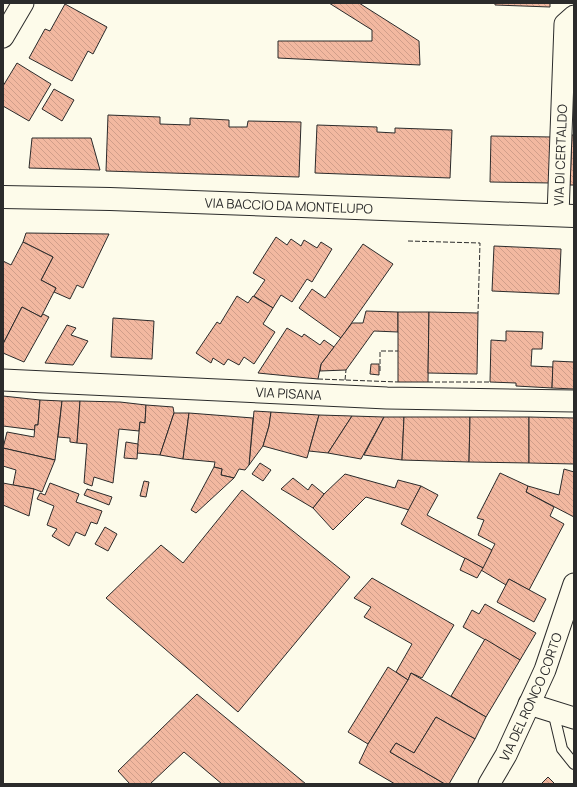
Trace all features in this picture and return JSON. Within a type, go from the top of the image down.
[{"type":"street","points":[[3,37],[23,3]]},
{"type":"street","name":"VIA DI CERTALDO","points":[[566,215],[570,20]]},
{"type":"street","name":"VIA BACCIO DA MONTELUPO","points":[[3,197],[118,199],[566,215]]},
{"type":"street","name":"VIA PISANA","points":[[3,380],[387,398],[574,401]]},
{"type":"street","name":"VIA DEL RONCO CORTO","points":[[489,784],[506,755],[546,670],[574,584]]},
{"type":"street","points":[[530,704],[574,718]]},
{"type":"lane","points":[[553,711],[562,749],[574,764]]},
{"type":"building","points":[[329,3],[359,3],[419,41],[420,65],[278,58],[278,41],[372,41],[372,30]]},
{"type":"building","points":[[495,3],[550,3],[550,7],[495,5]]},
{"type":"building","points":[[65,4],[107,27],[93,54],[88,51],[72,81],[29,58],[45,29],[50,31]]},
{"type":"building","points":[[17,63],[51,84],[29,121],[3,106],[3,86]]},
{"type":"building","points":[[54,89],[74,100],[62,121],[42,109]]},
{"type":"building","points":[[108,115],[160,117],[160,124],[190,125],[190,118],[229,120],[229,127],[247,127],[248,121],[301,122],[299,177],[106,171]]},
{"type":"building","points":[[317,125],[377,127],[377,132],[395,133],[395,128],[452,130],[450,178],[315,173]]},
{"type":"building","points":[[572,135],[574,135],[574,185],[570,185]]},
{"type":"building","points":[[491,136],[552,137],[551,183],[490,182]]},
{"type":"building","points":[[32,138],[91,138],[100,170],[29,168]]},
{"type":"building","points":[[26,233],[109,234],[83,288],[77,285],[70,299],[54,292],[56,288],[41,280],[53,257],[23,242]]},
{"type":"building","points":[[276,237],[287,245],[291,239],[301,246],[304,240],[317,248],[321,242],[332,249],[312,282],[307,279],[292,302],[281,295],[273,308],[254,296],[265,280],[253,273]]},
{"type":"building","points":[[23,242],[53,257],[41,280],[56,288],[41,317],[22,307],[3,344],[3,261],[11,265]]},
{"type":"building","points":[[363,244],[393,264],[341,338],[299,308],[312,289],[325,298]]},
{"type":"building","points":[[494,246],[561,249],[559,294],[492,291]]},
{"type":"building","points":[[237,296],[248,303],[253,296],[273,308],[263,324],[275,332],[254,364],[244,357],[239,365],[228,359],[224,365],[213,358],[211,363],[196,353],[217,322],[220,324]]},
{"type":"building","points":[[22,307],[41,317],[43,314],[49,317],[24,362],[3,353],[3,344]]},
{"type":"building","points":[[366,311],[398,312],[398,332],[374,331],[346,370],[320,371],[321,364],[352,323],[363,323]]},
{"type":"building","points":[[398,312],[429,312],[428,382],[398,382]]},
{"type":"building","points":[[429,312],[478,313],[477,374],[428,373]]},
{"type":"building","points":[[113,318],[154,321],[152,359],[111,357]]},
{"type":"building","points":[[67,325],[76,328],[71,335],[88,341],[73,365],[45,363]]},
{"type":"building","points":[[287,328],[302,337],[304,334],[320,345],[324,340],[334,347],[321,364],[318,379],[258,373]]},
{"type":"building","points":[[506,331],[543,332],[542,349],[532,349],[531,366],[553,367],[552,388],[516,386],[516,383],[490,382],[491,340],[506,341]]},
{"type":"building","points":[[553,361],[574,362],[574,389],[552,388]]},
{"type":"building","points":[[371,364],[379,364],[379,375],[370,374]]},
{"type":"building","points":[[3,396],[40,400],[38,425],[35,425],[35,430],[3,426]]},
{"type":"building","points":[[40,400],[62,401],[55,460],[3,448],[7,432],[34,437],[35,425],[38,425]]},
{"type":"building","points":[[62,401],[80,401],[77,443],[70,442],[70,438],[58,437]]},
{"type":"building","points":[[80,401],[120,402],[146,405],[145,423],[140,422],[139,431],[119,429],[113,483],[94,477],[92,486],[84,483],[87,444],[77,443]]},
{"type":"building","points":[[146,405],[173,407],[174,413],[160,455],[137,453],[140,422],[145,423]]},
{"type":"building","points":[[254,411],[271,412],[269,426],[263,446],[249,465]]},
{"type":"building","points":[[271,412],[319,415],[307,458],[263,446],[269,426]]},
{"type":"building","points":[[174,413],[189,413],[183,459],[160,455]]},
{"type":"building","points":[[189,413],[253,418],[249,465],[245,470],[239,469],[234,478],[221,475],[222,469],[214,467],[215,462],[183,459]]},
{"type":"building","points":[[319,415],[352,416],[328,453],[309,451]]},
{"type":"building","points":[[352,416],[384,417],[361,459],[328,453]]},
{"type":"building","points":[[384,417],[404,417],[402,460],[364,455]]},
{"type":"building","points":[[404,417],[470,417],[469,462],[402,460]]},
{"type":"building","points":[[470,417],[529,417],[529,463],[469,462]]},
{"type":"building","points":[[529,417],[574,418],[574,464],[529,463]]},
{"type":"building","points":[[126,442],[138,444],[137,459],[124,458]]},
{"type":"building","points":[[3,448],[55,460],[42,492],[13,485],[16,470],[3,466]]},
{"type":"building","points":[[260,463],[271,470],[263,481],[252,474]]},
{"type":"building","points":[[214,467],[222,469],[221,475],[234,478],[196,513],[191,510]]},
{"type":"building","points":[[564,469],[574,472],[574,517],[526,492],[528,486],[559,495]]},
{"type":"building","points":[[500,473],[528,486],[526,492],[554,507],[550,516],[564,524],[529,590],[509,579],[506,585],[481,570],[495,544],[478,535],[484,520],[477,518]]},
{"type":"building","points":[[345,474],[395,488],[398,480],[421,486],[409,510],[366,497],[333,530],[313,508],[324,494]]},
{"type":"building","points":[[293,478],[308,490],[312,484],[324,494],[313,508],[281,489]]},
{"type":"building","points":[[144,481],[149,482],[146,497],[140,496]]},
{"type":"building","points":[[3,483],[34,489],[29,516],[3,505]]},
{"type":"building","points":[[50,483],[79,494],[76,502],[102,511],[97,524],[91,522],[85,536],[76,532],[69,546],[52,536],[57,529],[47,525],[54,506],[37,499],[40,493],[45,495]]},
{"type":"building","points":[[421,486],[438,495],[427,515],[492,550],[483,568],[401,524]]},
{"type":"building","points":[[87,489],[112,497],[109,505],[84,495]]},
{"type":"building","points":[[242,490],[350,577],[238,712],[106,598],[161,545],[183,563]]},
{"type":"building","points":[[105,527],[117,534],[108,551],[95,544]]},
{"type":"building","points":[[465,558],[483,568],[477,578],[460,570]]},
{"type":"building","points":[[372,578],[454,625],[422,678],[411,673],[408,680],[396,672],[412,644],[364,617],[371,607],[354,598]]},
{"type":"building","points":[[509,579],[546,599],[534,622],[497,602]]},
{"type":"building","points":[[485,604],[536,633],[520,660],[463,627],[472,610],[479,614]]},
{"type":"building","points":[[485,639],[520,660],[486,717],[451,696]]},
{"type":"building","points":[[388,667],[408,680],[368,744],[348,732]]},
{"type":"building","points":[[411,673],[486,717],[475,739],[436,717],[414,753],[396,743],[390,752],[445,784],[395,784],[359,763],[368,744]]},
{"type":"building","points":[[197,694],[306,784],[222,784],[184,752],[150,784],[130,784],[118,771]]},
{"type":"building","points":[[436,717],[475,739],[449,784],[445,784],[390,752],[396,743],[414,753]]},
{"type":"building","points":[[548,777],[555,784],[541,784]]},
{"type":"fence","points":[[408,241],[480,243],[478,313]]},
{"type":"fence","points":[[380,371],[380,351],[398,351]]},
{"type":"fence","points":[[345,380],[346,370]]},
{"type":"fence","points":[[318,379],[398,382]]},
{"type":"fence","points":[[428,382],[490,382]]}]
